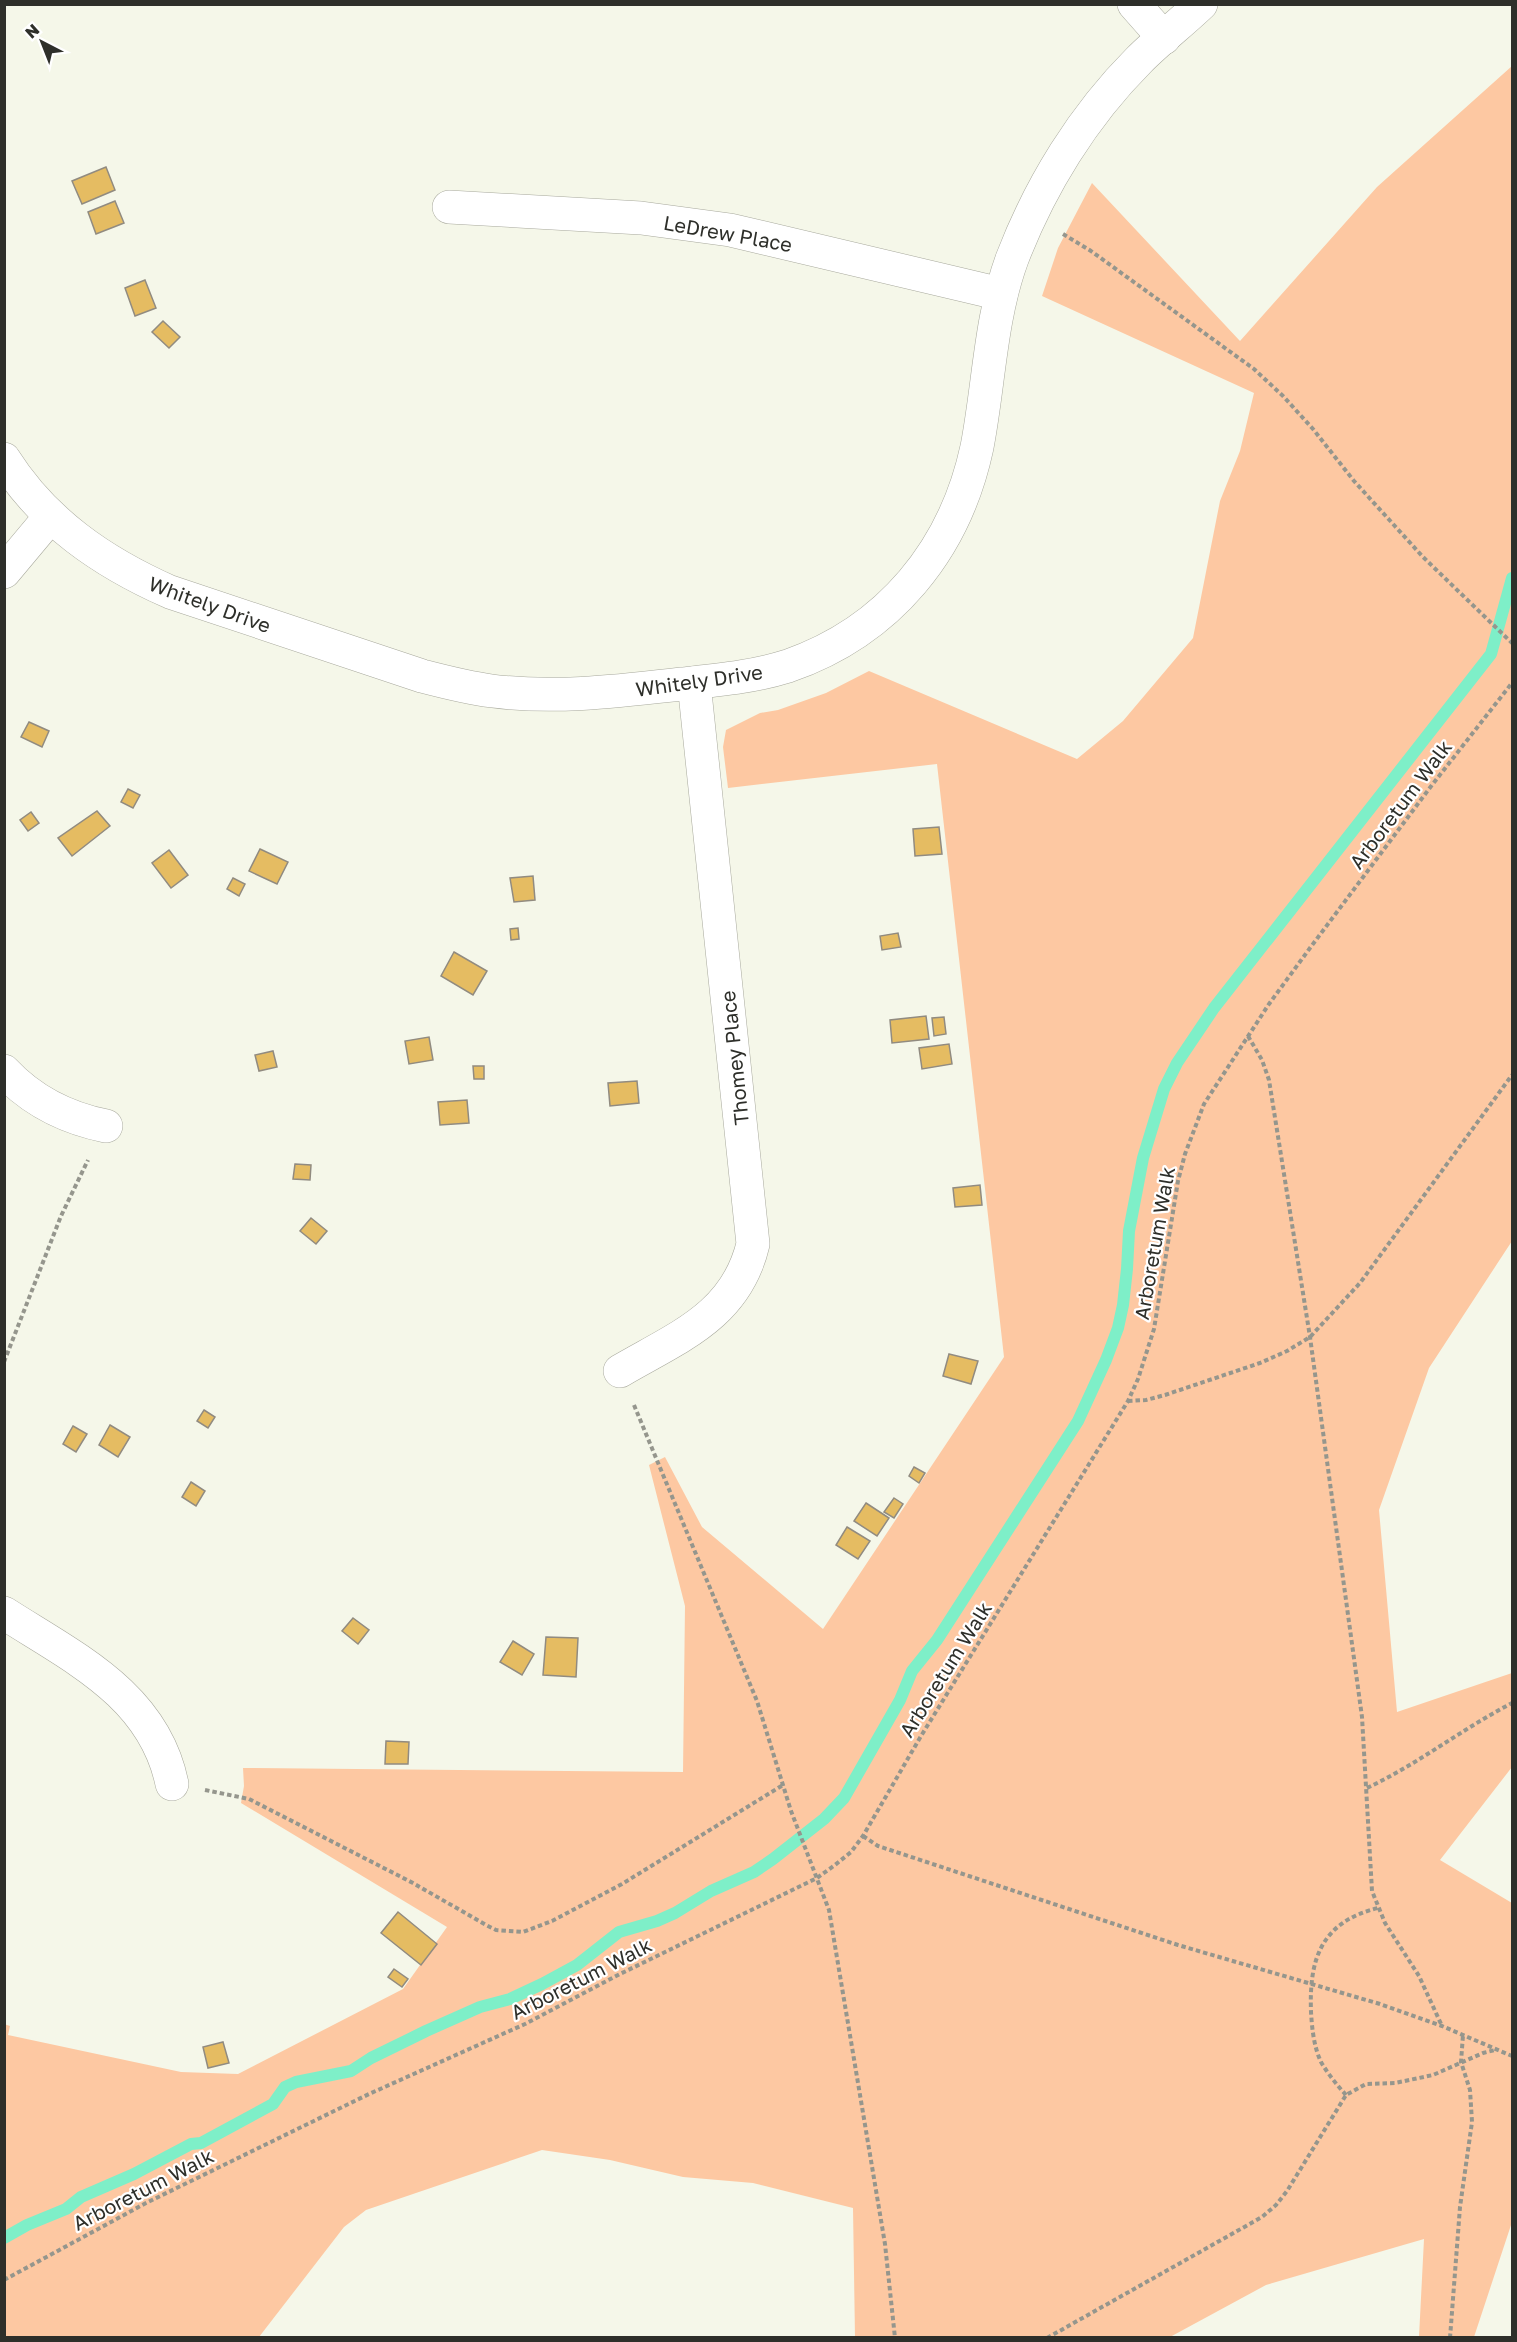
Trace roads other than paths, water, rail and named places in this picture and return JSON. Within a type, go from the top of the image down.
[{"type":"street","points":[[1134,4],[1164,38]]},
{"type":"street","name":"Whitely Drive","points":[[4,459],[29,494],[50,517],[92,550],[138,578],[170,592],[422,676],[491,691],[530,694],[584,693],[732,679],[810,657],[838,644],[890,606],[911,584],[948,531],[961,504],[977,446],[1001,294],[1023,231],[1038,198],[1093,112],[1139,60],[1201,4]]},
{"type":"street","name":"LeDrew Place","points":[[449,207],[641,218],[711,227],[778,240],[1001,294]]},
{"type":"street","points":[[4,572],[50,517]]},
{"type":"street","name":"Thomey Place","points":[[620,1371],[693,1328],[717,1310],[741,1280],[753,1244],[694,683]]},
{"type":"street","points":[[4,1071],[49,1107],[69,1116],[106,1126]]},
{"type":"street","points":[[4,1613],[107,1680],[125,1696],[150,1727],[160,1744],[168,1763],[172,1784]]},
{"type":"waterway","points":[[4,2238],[27,2225],[66,2209],[81,2197],[134,2174],[191,2144],[201,2143],[273,2104],[285,2087],[296,2082],[351,2071],[371,2058],[426,2031],[480,2007],[510,1999],[542,1984],[577,1965],[619,1932],[657,1921],[711,1891],[754,1872],[824,1819],[844,1798],[900,1700],[912,1671],[937,1640],[1078,1421],[1106,1360],[1118,1328],[1123,1305],[1129,1231],[1143,1158],[1164,1089],[1177,1063],[1214,1008],[1491,654],[1512,578]]}]
